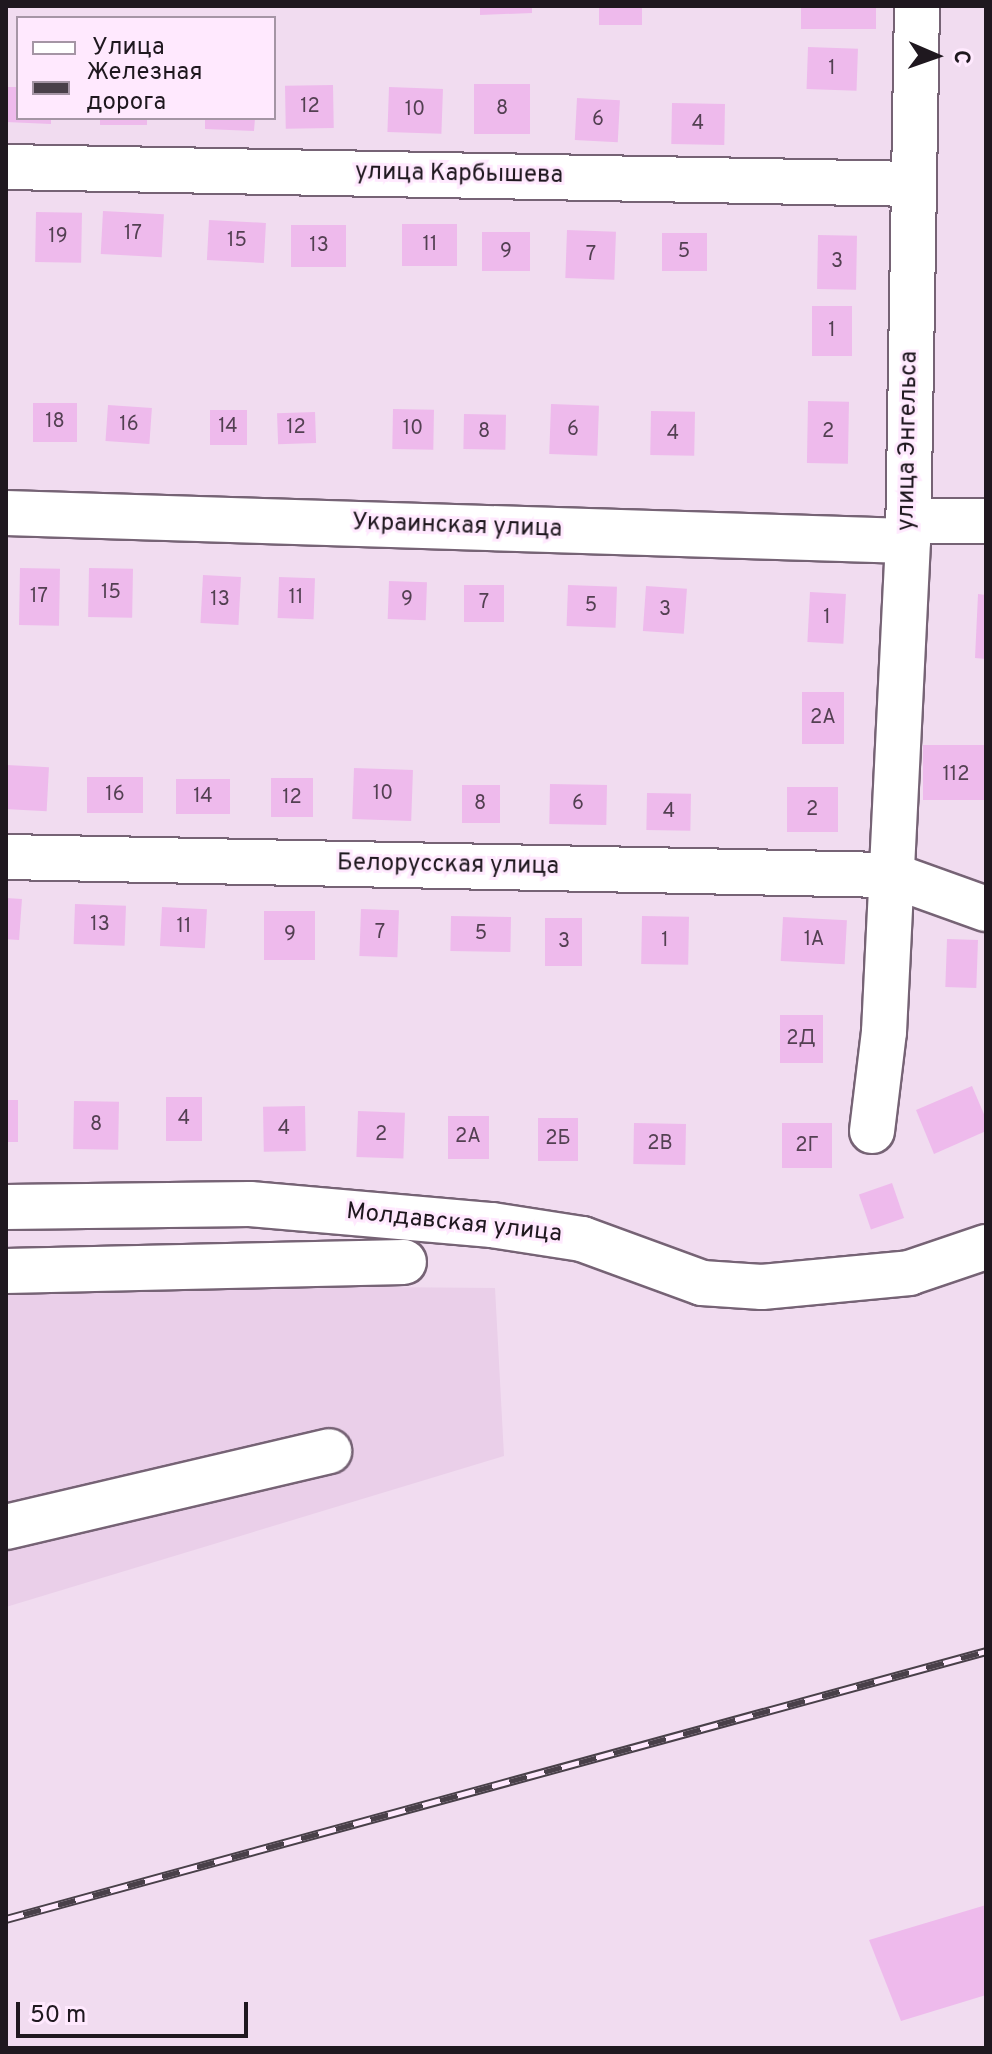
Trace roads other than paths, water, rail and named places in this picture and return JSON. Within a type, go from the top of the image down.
[{"type":"street","name":"улица Энгельса","points":[[872,1131],[884,1032],[908,531],[917,6]]},
{"type":"street","name":"улица Карбышева","points":[[6,167],[912,184]]},
{"type":"street","name":"Украинская улица","points":[[6,513],[908,531],[986,521]]},
{"type":"street","name":"Белорусская улица","points":[[6,857],[891,875],[986,909]]},
{"type":"street","name":"Молдавская улица","points":[[6,1207],[250,1204],[492,1225],[582,1239],[702,1283],[762,1287],[909,1273],[986,1247]]},
{"type":"street","points":[[6,1271],[404,1262]]},
{"type":"street","points":[[6,1527],[329,1451]]},
{"type":"railway","points":[[6,1919],[986,1651]]}]
